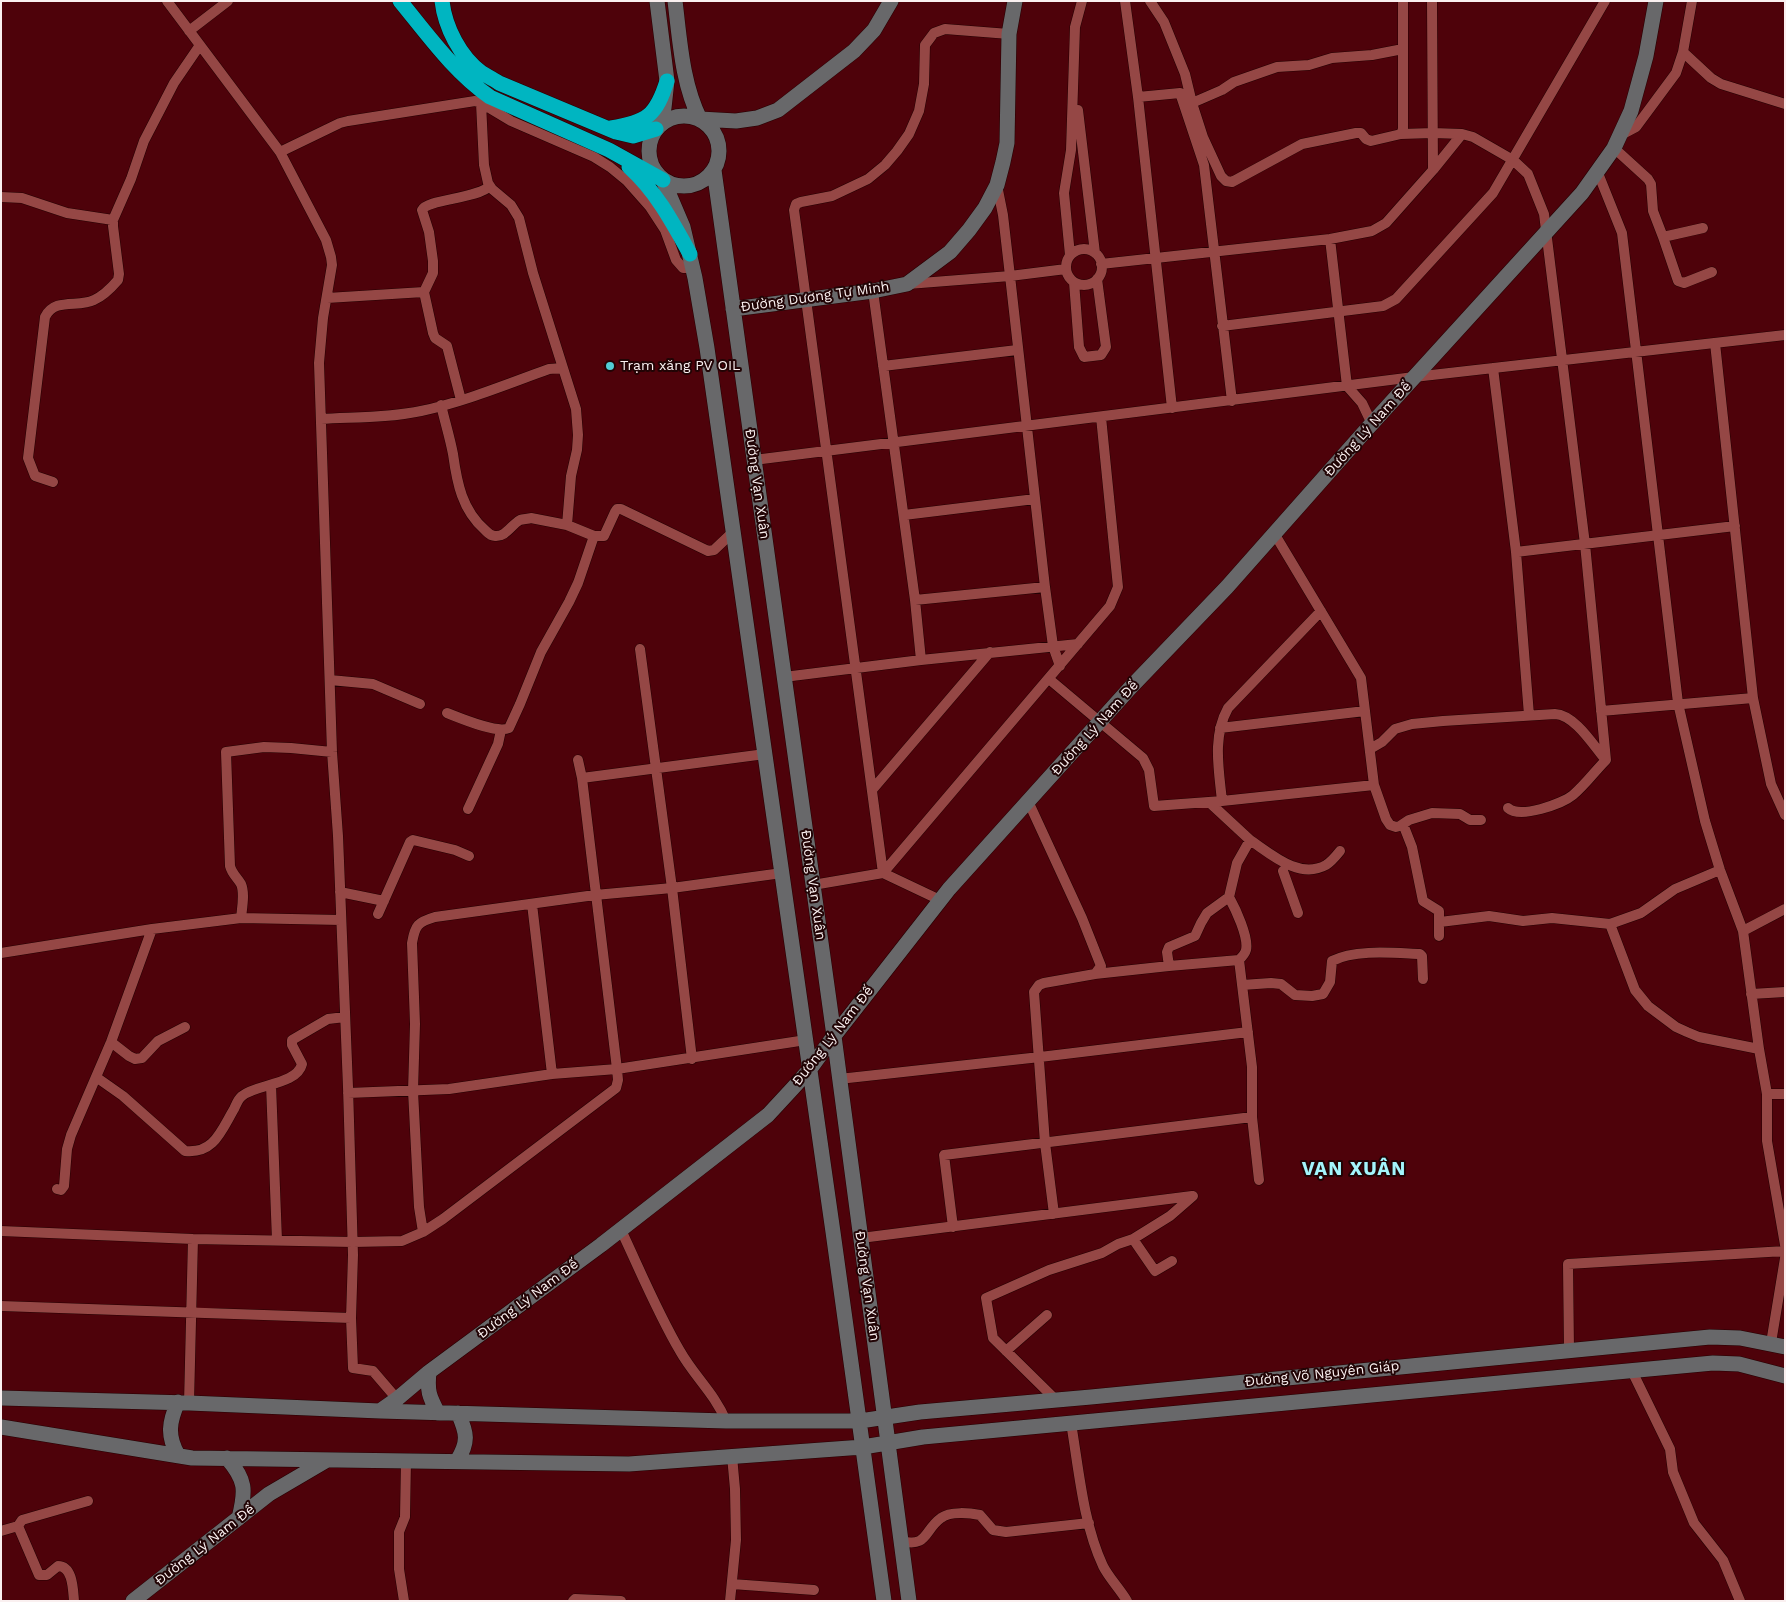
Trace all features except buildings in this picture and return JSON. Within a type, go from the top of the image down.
[{"type":"highway","points":[[400,1],[457,69],[490,97],[609,150],[663,180]]},
{"type":"highway","points":[[442,1],[444,12],[457,43],[481,72],[499,82],[607,129],[633,136],[656,129]]},
{"type":"highway","points":[[607,129],[639,122],[652,113],[660,102],[667,80]]},
{"type":"highway","points":[[609,150],[635,172],[654,194],[670,217],[691,261]]},
{"type":"main road","points":[[657,1],[667,80],[664,108],[650,140],[648,151],[650,162],[655,172],[663,180],[674,186],[685,187],[696,185],[706,180],[719,160],[720,148],[710,126],[700,119],[692,105],[685,73],[675,1]]},
{"type":"main road","points":[[656,129],[665,121],[676,116],[736,121],[757,118],[778,110],[854,51],[874,30],[891,1]]},
{"type":"main road","name":"Đường Dương Tự Minh","points":[[733,309],[907,284],[950,252],[985,208],[997,185],[1004,162],[1007,143],[1009,34],[1015,1]]},
{"type":"main road","name":"Đường Lý Nam Đế","points":[[380,1411],[429,1372],[620,1230],[768,1115],[810,1069],[940,900],[1100,722],[1227,587],[1414,377],[1547,233],[1598,173],[1617,142],[1630,111],[1646,56],[1656,1]]},
{"type":"main road","name":"Đường Vạn Xuân","points":[[714,170],[840,1079],[909,1601]]},
{"type":"main road","name":"Đường Vạn Xuân","points":[[663,180],[683,228],[707,348],[860,1420],[884,1601]]},
{"type":"main road","name":"Đường Võ Nguyên Giáp","points":[[1,1398],[184,1402],[380,1411],[726,1421],[860,1420],[920,1412],[1710,1337],[1740,1338],[1778,1345]]},
{"type":"main road","name":"Đường Võ Nguyên Giáp","points":[[1,1427],[192,1458],[629,1464],[863,1447],[924,1437],[1713,1363],[1739,1364],[1785,1376]]},
{"type":"main road","points":[[429,1372],[427,1386],[429,1396],[438,1412]]},
{"type":"main road","points":[[1086,1397],[1088,1421]]},
{"type":"main road","points":[[178,1455],[170,1436],[170,1426],[172,1416],[184,1402]]},
{"type":"main road","points":[[457,1461],[466,1445],[464,1426],[458,1413]]},
{"type":"main road","points":[[227,1458],[237,1470],[242,1481],[244,1492],[239,1518]]},
{"type":"main road","name":"Đường Lý Nam Đế","points":[[133,1601],[269,1494],[328,1459]]},
{"type":"street","points":[[167,1],[280,152],[323,234],[331,256],[332,265],[323,318],[319,363],[332,752],[348,1093],[353,1242],[351,1318],[353,1368],[373,1371],[397,1399]]},
{"type":"street","points":[[189,30],[228,1]]},
{"type":"street","points":[[1074,77],[1095,253],[1102,269],[1097,279],[1084,285],[1070,279],[1066,269],[1070,255],[1064,193],[1071,150],[1075,27],[1082,1]]},
{"type":"street","points":[[1125,1],[1138,97],[1172,408]]},
{"type":"street","points":[[1150,1],[1164,22],[1185,74],[1185,92],[1204,165],[1232,400]]},
{"type":"street","points":[[1401,134],[1403,129],[1403,1]]},
{"type":"street","points":[[1432,1],[1433,170]]},
{"type":"street","points":[[1222,326],[1383,306],[1396,299],[1493,193],[1605,1]]},
{"type":"street","points":[[1692,1],[1683,52],[1676,73],[1636,127],[1617,142],[1651,184],[1653,211],[1678,281],[1684,283],[1712,272]]},
{"type":"street","points":[[883,873],[794,210],[796,204],[832,196],[868,179],[898,151],[909,134],[919,111],[924,84],[925,45],[934,33],[945,29],[1009,34]]},
{"type":"street","points":[[53,482],[35,476],[28,458],[45,317],[52,308],[60,305],[93,301],[118,280],[113,220],[131,179],[144,141],[174,83],[200,45]]},
{"type":"street","points":[[1192,103],[1222,90],[1234,82],[1278,67],[1309,65],[1332,58],[1372,55],[1402,49]]},
{"type":"street","points":[[1683,52],[1720,84],[1785,104]]},
{"type":"street","points":[[1138,97],[1185,92]]},
{"type":"street","points":[[1185,92],[1192,103],[1203,137],[1221,176],[1226,181],[1232,182],[1302,144],[1356,133],[1361,133],[1366,139],[1371,141],[1401,134],[1462,134],[1473,137],[1513,160],[1528,174],[1544,214],[1547,233],[1585,544],[1606,760],[1574,794],[1561,802],[1528,812],[1512,812],[1508,808]]},
{"type":"street","points":[[280,152],[340,123],[474,101],[610,166],[627,181],[650,207],[665,230],[680,266],[683,268],[691,261]]},
{"type":"street","points":[[481,103],[484,165],[490,186],[511,205],[519,218],[533,273],[576,410],[577,450],[571,476],[567,526]]},
{"type":"street","points":[[1101,264],[1330,239],[1372,232],[1386,223],[1462,134]]},
{"type":"street","points":[[1598,173],[1622,233],[1678,703],[1706,821],[1720,870],[1744,931],[1759,1049],[1768,1094],[1767,1141],[1785,1245]]},
{"type":"street","points":[[997,185],[1003,215],[1017,350],[1028,426],[1044,587],[1053,646],[1060,666]]},
{"type":"street","points":[[461,400],[448,346],[435,338],[424,292],[433,273],[429,232],[422,215],[423,206],[476,193],[490,186]]},
{"type":"street","points":[[1,197],[22,198],[67,213],[113,220]]},
{"type":"street","points":[[1663,237],[1703,228]]},
{"type":"street","points":[[1330,239],[1347,386],[1362,403],[1372,424]]},
{"type":"street","points":[[1070,255],[1085,249],[1095,253]]},
{"type":"street","points":[[907,284],[1010,276],[1066,269]]},
{"type":"street","points":[[1074,282],[1079,348],[1084,357],[1101,355],[1106,347],[1097,279]]},
{"type":"street","points":[[873,290],[915,600],[920,660]]},
{"type":"street","points":[[327,298],[424,292]]},
{"type":"street","points":[[754,460],[1414,377],[1785,335]]},
{"type":"street","points":[[1715,343],[1753,698],[1771,784],[1785,815]]},
{"type":"street","points":[[883,366],[1017,350]]},
{"type":"street","points":[[321,419],[383,416],[421,411],[461,400],[549,370],[563,368]]},
{"type":"street","points":[[1493,368],[1516,552],[1529,715]]},
{"type":"street","points":[[441,405],[459,489],[465,504],[478,524],[491,536],[502,536],[519,520],[531,518],[567,526],[594,536],[604,536],[617,509],[621,509],[708,551],[714,550],[733,532]]},
{"type":"street","points":[[883,873],[1110,606],[1118,587],[1101,417]]},
{"type":"street","points":[[904,515],[1035,498]]},
{"type":"street","points":[[1516,552],[1735,526]]},
{"type":"street","points":[[1274,533],[1361,678],[1374,785],[1386,819],[1394,827],[1400,826],[1408,820],[1432,813],[1460,814],[1470,820],[1481,820]]},
{"type":"street","points":[[447,713],[470,722],[502,730],[506,730],[511,725],[541,652],[578,583],[594,536]]},
{"type":"street","points":[[915,600],[1044,587]]},
{"type":"street","points":[[1222,801],[1217,747],[1220,728],[1228,708],[1321,611]]},
{"type":"street","points":[[784,677],[855,667],[1078,644]]},
{"type":"street","points":[[640,649],[672,888],[692,1059]]},
{"type":"street","points":[[872,790],[990,652]]},
{"type":"street","points":[[1049,679],[1143,758],[1147,763],[1154,806],[1374,785]]},
{"type":"street","points":[[330,680],[373,684],[420,704]]},
{"type":"street","points":[[1601,711],[1753,698]]},
{"type":"street","points":[[1220,728],[1365,710]]},
{"type":"street","points":[[1370,749],[1382,742],[1395,729],[1412,724],[1555,714],[1568,718],[1584,733],[1606,760]]},
{"type":"street","points":[[468,809],[498,744],[502,730]]},
{"type":"street","points":[[241,918],[241,884],[234,876],[230,866],[226,752],[264,747],[332,752]]},
{"type":"street","points":[[582,778],[765,754]]},
{"type":"street","points":[[1,1231],[193,1239],[402,1241],[423,1232],[451,1213],[616,1088],[618,1069],[582,778],[578,760]]},
{"type":"street","points":[[1028,801],[1085,926],[1101,966],[1095,974]]},
{"type":"street","points":[[1209,802],[1250,840],[1281,865],[1298,913]]},
{"type":"street","points":[[1403,824],[1412,846],[1424,901],[1439,911],[1439,936]]},
{"type":"street","points":[[378,914],[410,842],[413,840],[455,850],[469,856]]},
{"type":"street","points":[[1054,1214],[1045,1143],[1034,997],[1036,988],[1044,983],[1095,974],[1239,960],[1244,954],[1246,945],[1241,924],[1229,897],[1236,863],[1250,840]]},
{"type":"street","points":[[1281,865],[1290,865],[1309,870],[1325,865],[1340,851]]},
{"type":"street","points":[[1440,922],[1489,916],[1523,921],[1552,918],[1610,924],[1641,912],[1675,889],[1720,870]]},
{"type":"street","points":[[423,1232],[419,1208],[413,1091],[415,1024],[412,942],[417,925],[423,920],[436,917],[596,895],[672,888],[782,873]]},
{"type":"street","points":[[813,885],[883,873],[940,900]]},
{"type":"street","points":[[340,892],[384,901]]},
{"type":"street","points":[[1169,966],[1168,948],[1195,936],[1207,913],[1229,897]]},
{"type":"street","points":[[532,904],[552,1074]]},
{"type":"street","points":[[1744,931],[1785,909]]},
{"type":"street","points":[[1,953],[152,929],[241,918],[341,920]]},
{"type":"street","points":[[1610,924],[1635,990],[1648,1006],[1676,1027],[1699,1037],[1759,1049]]},
{"type":"street","points":[[57,1189],[61,1190],[64,1186],[67,1149],[71,1135],[96,1078],[152,929]]},
{"type":"street","points":[[1242,984],[1281,984],[1295,995],[1312,996],[1323,994],[1330,982],[1332,961],[1354,955],[1383,953],[1420,954],[1422,956],[1423,980]]},
{"type":"street","points":[[1239,960],[1252,1067],[1252,1117],[1258,1180]]},
{"type":"street","points":[[1751,994],[1785,992]]},
{"type":"street","points":[[96,1078],[123,1096],[185,1152],[196,1152],[204,1150],[215,1139],[241,1097],[253,1089],[290,1078],[301,1068],[301,1061],[292,1045],[292,1040],[328,1019],[345,1017]]},
{"type":"street","points":[[110,1042],[129,1056],[142,1058],[158,1041],[185,1027]]},
{"type":"street","points":[[840,1079],[1248,1032]]},
{"type":"street","points":[[348,1093],[450,1089],[552,1074],[618,1069],[692,1059],[806,1040]]},
{"type":"street","points":[[271,1085],[277,1240]]},
{"type":"street","points":[[1768,1094],[1785,1094]]},
{"type":"street","points":[[952,1228],[944,1155],[1252,1117]]},
{"type":"street","points":[[861,1238],[952,1228],[1193,1196],[1170,1216],[1133,1239],[1118,1244],[1102,1253],[1049,1270],[986,1298],[993,1338],[1055,1399]]},
{"type":"street","points":[[620,1230],[671,1335],[686,1361],[717,1401],[726,1421]]},
{"type":"street","points":[[184,1402],[193,1239]]},
{"type":"street","points":[[1133,1239],[1155,1271],[1172,1261]]},
{"type":"street","points":[[1569,1350],[1568,1264],[1785,1251]]},
{"type":"street","points":[[1778,1345],[1785,1258]]},
{"type":"street","points":[[1,1306],[351,1318]]},
{"type":"street","points":[[1006,1351],[1047,1315]]},
{"type":"street","points":[[1632,1371],[1670,1450],[1674,1472],[1694,1523],[1722,1560],[1740,1601]]},
{"type":"street","points":[[1071,1423],[1094,1544],[1104,1568],[1127,1601]]},
{"type":"street","points":[[730,1601],[736,1540],[732,1456]]},
{"type":"street","points":[[404,1601],[399,1569],[399,1546],[400,1528],[405,1517],[406,1461]]},
{"type":"street","points":[[1,1530],[18,1526],[22,1520],[88,1501]]},
{"type":"street","points":[[901,1541],[911,1544],[922,1541],[939,1519],[951,1514],[980,1515],[993,1530],[1006,1532],[1089,1523]]},
{"type":"street","points":[[18,1526],[39,1575],[47,1575],[58,1566],[63,1566],[66,1569],[71,1580],[74,1601]]},
{"type":"street","points":[[732,1584],[814,1590]]},
{"type":"street","points":[[573,1601],[575,1599],[621,1601]]},
{"type":"place","name":"Trạm xăng PV OIL","points":[[610,366]]},
{"type":"district","name":"VẠN XUÂN","points":[[1354,1169]]}]
